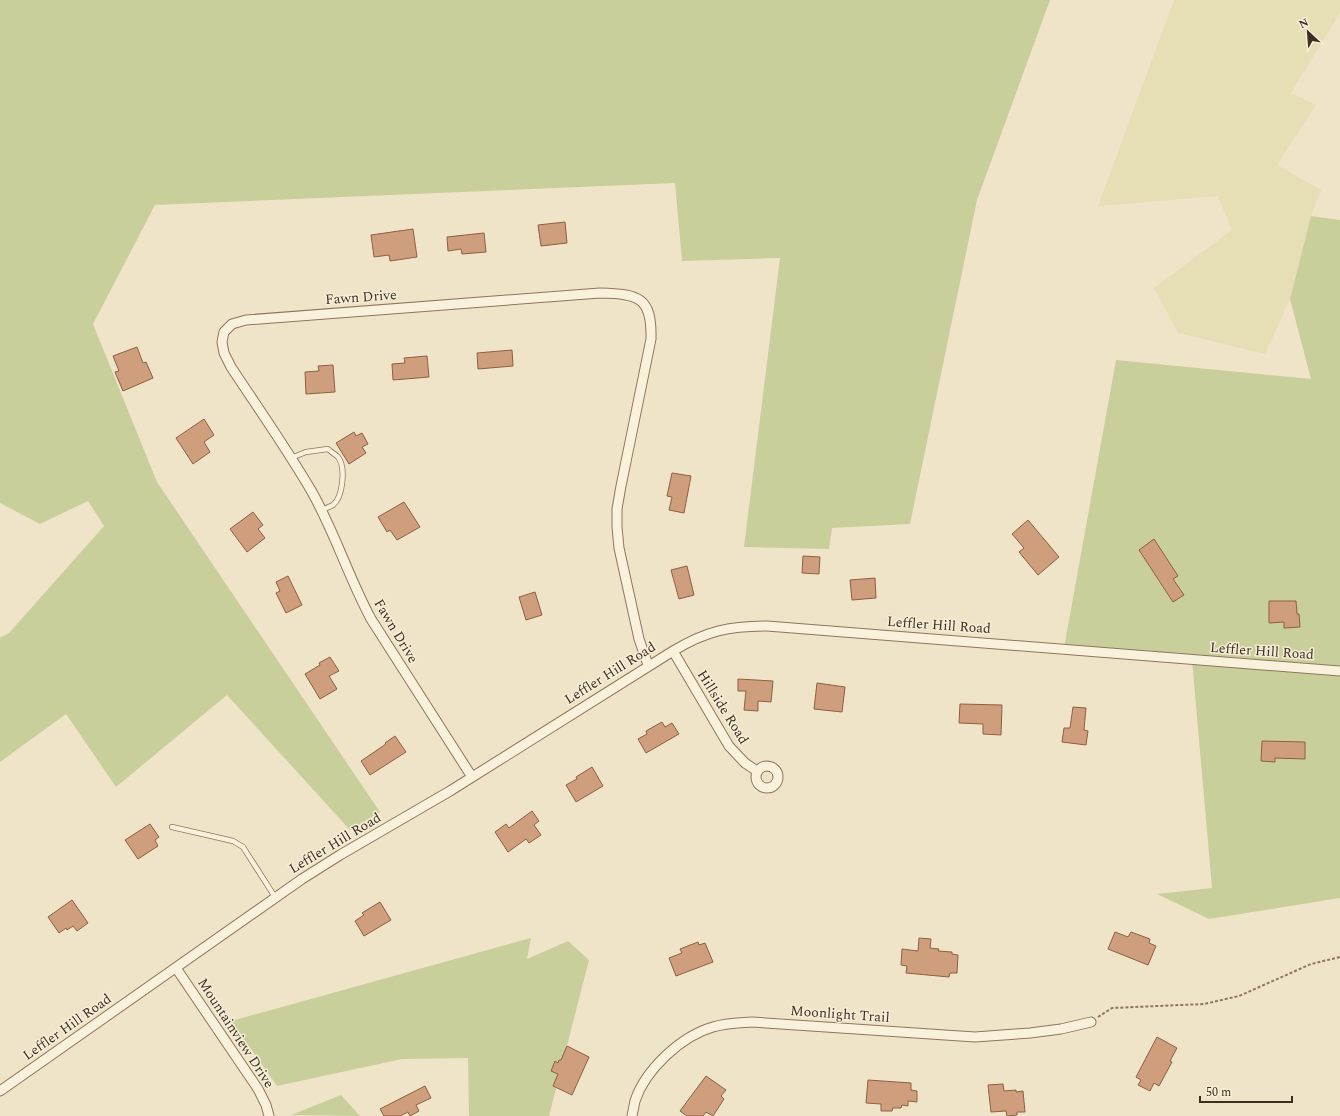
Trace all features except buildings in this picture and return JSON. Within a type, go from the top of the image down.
[{"type":"street","name":"Fawn Drive","points":[[472,777],[371,619],[312,493],[291,458],[231,367],[224,353],[222,342],[224,332],[232,324],[246,320],[600,293],[618,293],[632,296],[643,301],[648,311],[651,325],[650,339],[621,486],[617,527],[619,548],[639,639],[648,666]]},
{"type":"street","name":"Leffler Hill Road","points":[[0,1090],[176,968],[275,897],[340,855],[472,777],[688,641],[706,634],[745,626],[767,626],[1340,671]]},
{"type":"street","name":"Hillside Road","points":[[673,651],[730,746],[745,763],[757,771]]},
{"type":"street","name":"Mountainview Drive","points":[[176,968],[258,1089],[266,1105],[269,1116]]},
{"type":"street","name":"Moonlight Trail","points":[[632,1116],[636,1100],[647,1078],[660,1061],[676,1046],[692,1036],[712,1027],[730,1023],[752,1022],[975,1037],[1061,1029],[1091,1022]]},
{"type":"lane","points":[[291,458],[306,452],[328,449],[338,458],[342,468],[341,493],[334,505],[321,510]]},
{"type":"lane","points":[[172,828],[233,841],[243,847],[275,897]]},
{"type":"path","points":[[1091,1022],[1112,1008],[1204,1004],[1239,996],[1312,964],[1340,957]]},
{"type":"shaded area","points":[[1174,0],[1340,0],[1340,13],[1291,93],[1316,105],[1277,165],[1321,190],[1311,216],[1290,299],[1265,354],[1178,333],[1154,288],[1232,230],[1218,196],[1098,206]]},
{"type":"green space","points":[[0,0],[1050,0],[977,200],[910,524],[832,528],[829,549],[744,547],[780,258],[682,261],[675,183],[155,205],[93,324],[157,482],[380,812],[350,830],[227,695],[116,787],[66,714],[0,762],[0,638],[9,633],[104,526],[88,501],[40,524],[0,503]]},
{"type":"green space","points":[[1311,216],[1340,220],[1340,898],[1209,919],[1157,894],[1212,888],[1192,660],[1064,648],[1116,360],[1311,379],[1290,299]]},
{"type":"green space","points":[[531,938],[527,959],[568,941],[589,960],[549,1116],[469,1116],[468,1058],[402,1059],[277,1086],[231,1021]]},
{"type":"green space","points":[[341,1095],[360,1116],[291,1115]]}]
